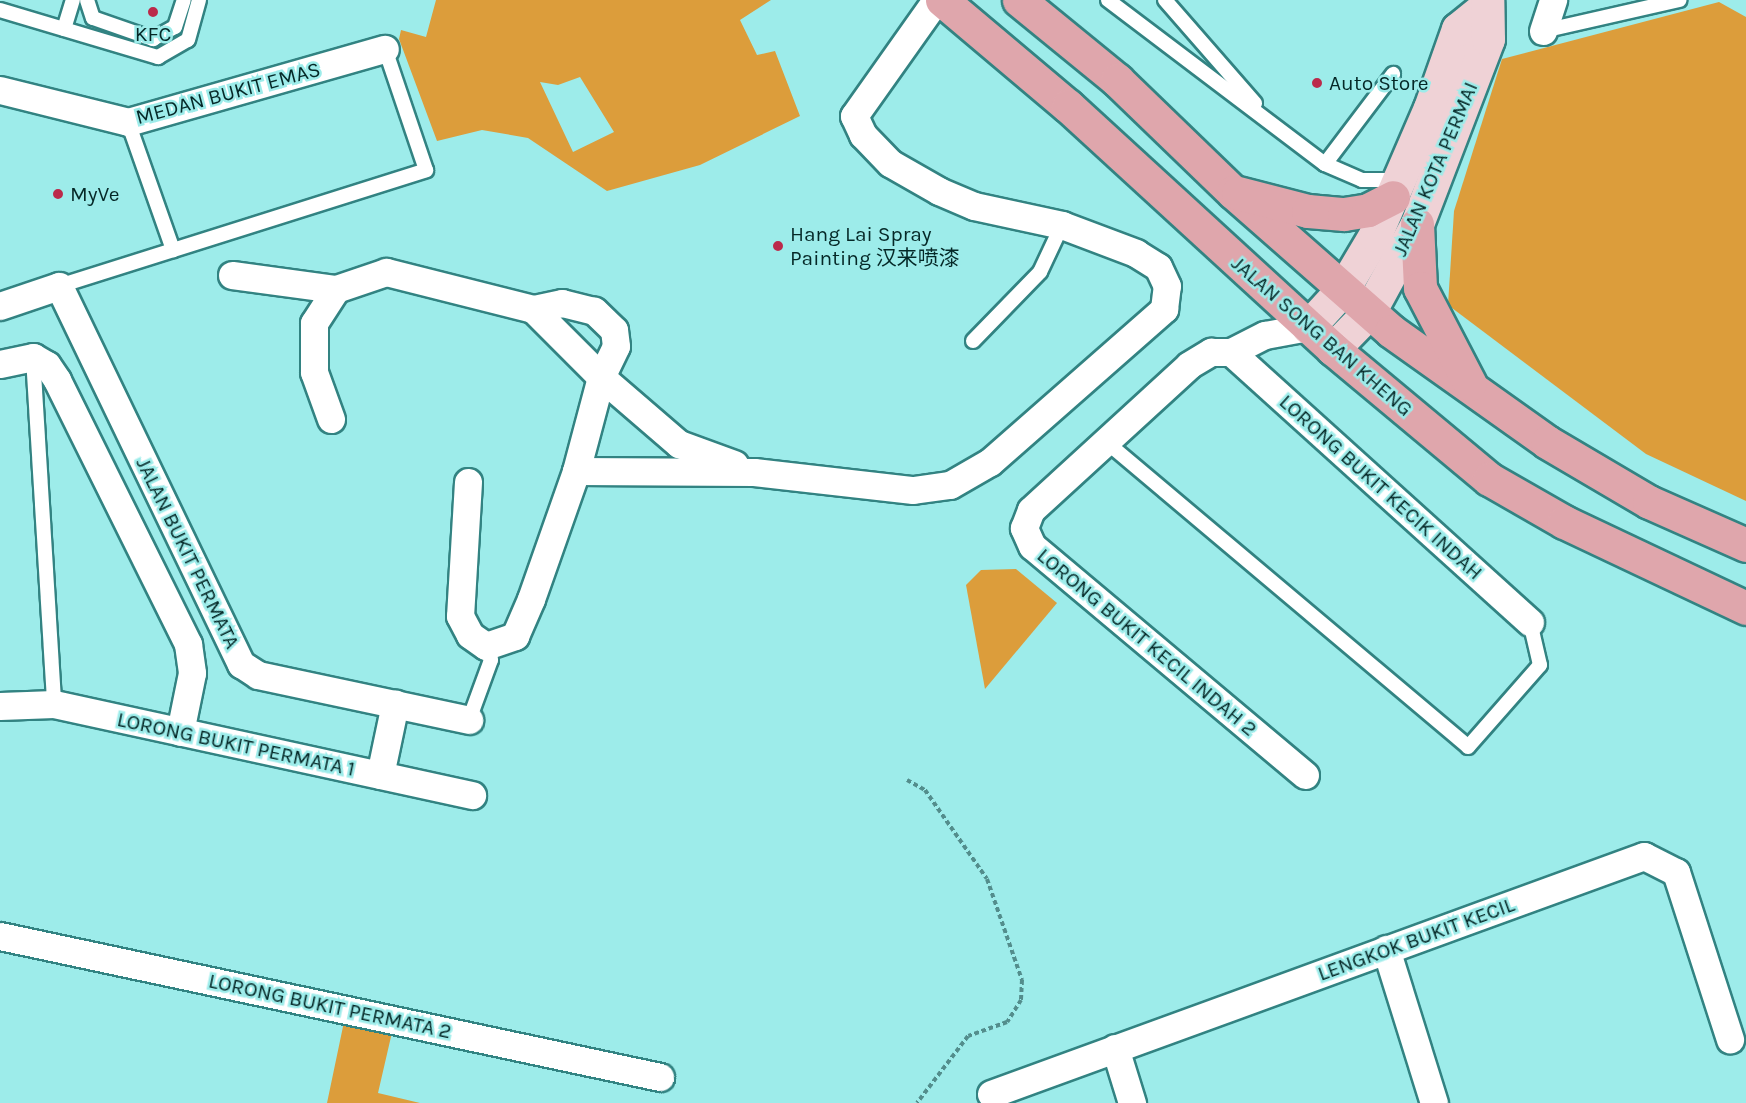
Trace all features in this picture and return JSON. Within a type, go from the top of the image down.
[{"type":"main road","name":"JALAN SONG BAN KHENG","points":[[942,0],[1068,106],[1333,349],[1489,479],[1564,522],[1746,608]]},
{"type":"main road","points":[[1019,0],[1117,80],[1233,192],[1369,312],[1547,442],[1649,502],[1746,545]]},
{"type":"main road","name":"JALAN KOTA PERMAI","points":[[1308,327],[1343,289],[1397,188],[1458,29],[1486,3]]},
{"type":"main road","name":"JALAN KOTA PERMAI","points":[[1333,349],[1369,312],[1417,224],[1488,39],[1486,3]]},
{"type":"main road","points":[[1233,192],[1308,211],[1344,214],[1368,210],[1397,188]]},
{"type":"main road","points":[[1417,224],[1420,288],[1473,389]]},
{"type":"street","points":[[576,471],[754,472],[913,490],[950,485],[990,462],[1164,309],[1167,286],[1158,267],[1136,253],[1062,225],[974,206],[939,191],[890,163],[863,135],[854,116],[936,0]]},
{"type":"street","points":[[1543,31],[1553,0]]},
{"type":"street","name":"MEDAN BUKIT EMAS","points":[[0,90],[128,122],[385,49]]},
{"type":"street","points":[[232,275],[336,289],[386,272],[533,309],[562,303],[594,311],[614,330],[616,346],[601,378],[576,471],[515,636],[486,646],[470,635],[460,616],[468,482]]},
{"type":"street","points":[[0,306],[59,286]]},
{"type":"street","name":"JALAN BUKIT PERMATA","points":[[59,286],[241,664],[258,675],[469,720]]},
{"type":"street","points":[[330,419],[314,372],[314,323],[336,289]]},
{"type":"street","points":[[533,309],[601,378],[679,444],[754,472]]},
{"type":"street","name":"LORONG BUKIT KECIL INDAH 2","points":[[1305,775],[1032,546],[1024,528],[1031,510],[1104,440],[1189,365],[1211,352],[1232,352],[1265,334],[1308,327]]},
{"type":"street","name":"LORONG BUKIT KECIK INDAH","points":[[1232,352],[1530,622]]},
{"type":"street","points":[[0,364],[33,357],[47,365],[57,380],[188,644],[192,673],[180,732]]},
{"type":"street","name":"LORONG BUKIT PERMATA 1","points":[[0,706],[54,704],[472,795]]},
{"type":"street","points":[[380,775],[395,704]]},
{"type":"street","name":"LENGKOK BUKIT KECIL","points":[[990,1094],[1644,856],[1676,872],[1730,1038]]},
{"type":"street","name":"LORONG BUKIT PERMATA 2","points":[[0,936],[660,1077]]},
{"type":"street","points":[[1386,949],[1434,1103]]},
{"type":"street","points":[[1115,1048],[1132,1103]]},
{"type":"lane","points":[[64,29],[73,0]]},
{"type":"lane","points":[[87,0],[93,18],[153,39],[175,27],[184,0]]},
{"type":"lane","points":[[0,10],[158,57],[188,40],[198,0]]},
{"type":"lane","points":[[1108,0],[1325,164],[1362,180],[1397,188]]},
{"type":"lane","points":[[1165,0],[1272,122]]},
{"type":"lane","points":[[1543,31],[1680,0]]},
{"type":"lane","points":[[59,286],[426,170],[385,49]]},
{"type":"lane","points":[[1325,164],[1393,74]]},
{"type":"lane","points":[[128,122],[173,250]]},
{"type":"lane","points":[[973,341],[1040,272],[1062,225]]},
{"type":"lane","points":[[33,357],[54,704]]},
{"type":"lane","points":[[1104,440],[1468,747],[1540,664],[1530,622]]},
{"type":"lane","points":[[469,720],[491,660],[486,646]]},
{"type":"path","points":[[908,780],[925,790],[987,879],[1022,980],[1021,1000],[1007,1022],[968,1036],[917,1103]]},
{"type":"shaded area","points":[[436,0],[771,0],[740,20],[757,55],[775,51],[800,116],[700,165],[607,191],[528,138],[482,130],[437,141],[399,39],[401,30],[426,37]],"holes":[[[580,77],[614,132],[573,152],[540,82],[558,85]]]},
{"type":"shaded area","points":[[1719,2],[1746,17],[1746,501],[1646,454],[1448,305],[1454,211],[1502,59]]},
{"type":"shaded area","points":[[1016,569],[1057,603],[985,689],[966,585],[981,570]]},
{"type":"shaded area","points":[[345,1017],[393,1028],[378,1093],[420,1103],[327,1103]]},
{"type":"place","name":"KFC","points":[[153,12]]},
{"type":"place","name":"Auto Store","points":[[1317,83]]},
{"type":"place","name":"MyVe","points":[[58,194]]},
{"type":"place","name":"Hang Lai Spray Painting 汉来喷漆","points":[[778,246]]}]
